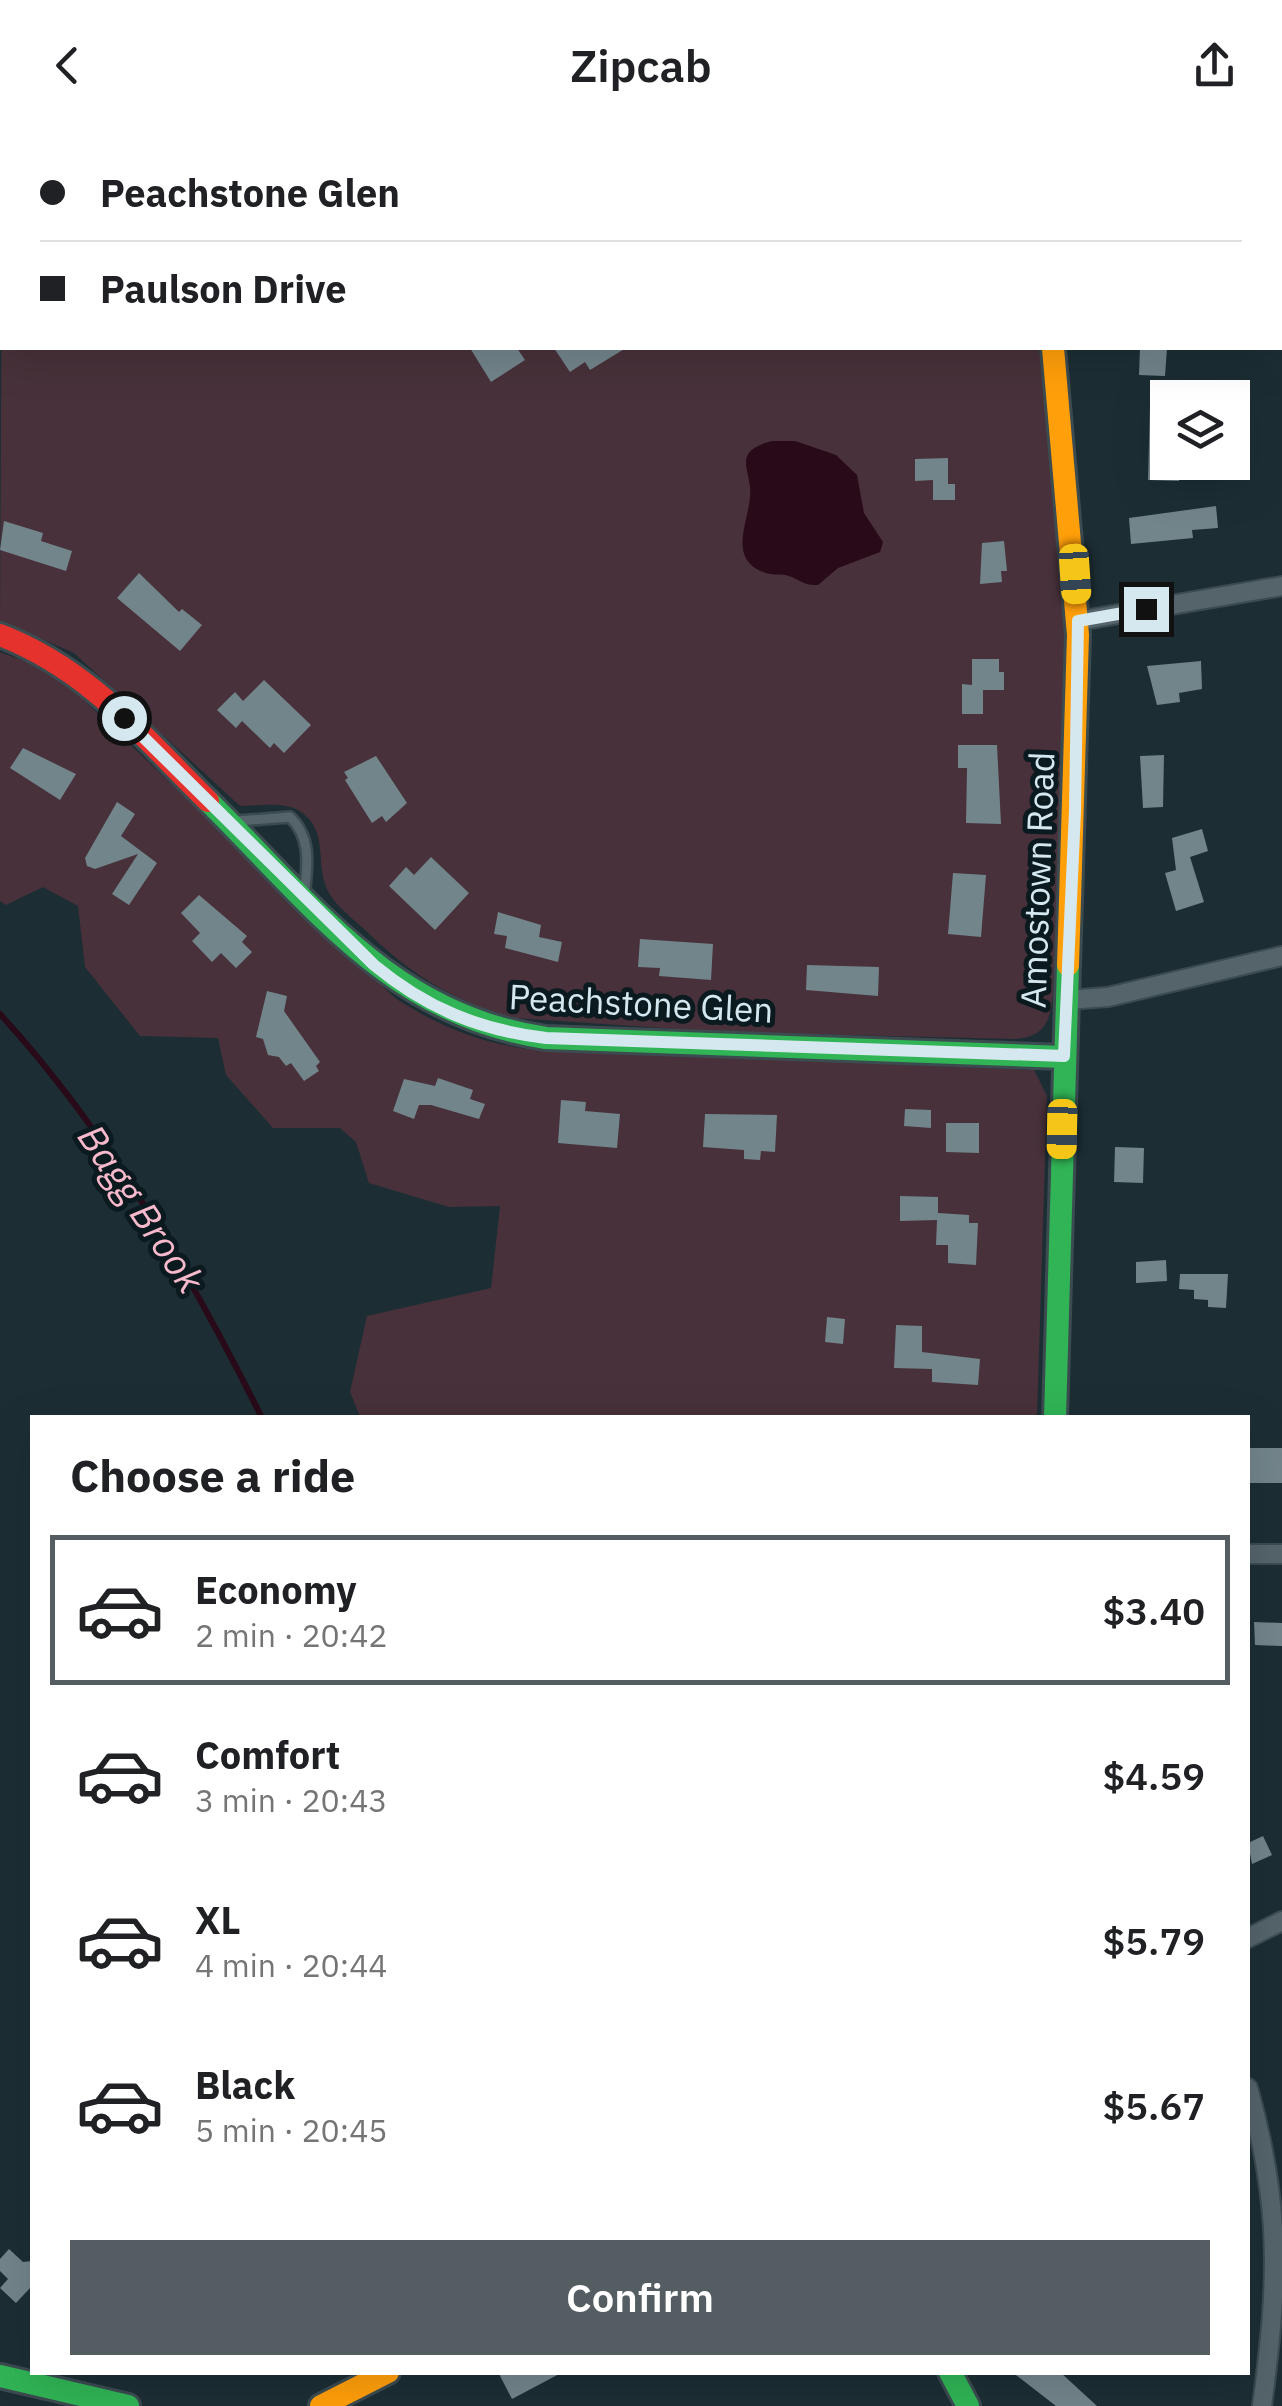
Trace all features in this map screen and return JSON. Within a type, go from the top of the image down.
[{"type":"street","name":"Amostown Road","points":[[1052,350],[1078,621],[1056,1415]]},
{"type":"street","points":[[1078,621],[1282,586]]},
{"type":"street","name":"Peachstone Glen","points":[[0,634],[46,652],[82,677],[374,965],[417,999],[492,1030],[546,1038],[1064,1056]]},
{"type":"street","points":[[1067,1000],[1108,996],[1282,956]]},
{"type":"street","points":[[1250,1554],[1282,1554]]},
{"type":"street","points":[[1250,1937],[1282,1921]]},
{"type":"street","points":[[1250,2096],[1269,2172],[1278,2250],[1262,2406]]},
{"type":"street","points":[[321,2406],[382,2375]]},
{"type":"street","points":[[952,2375],[968,2406]]},
{"type":"street","points":[[0,2376],[128,2406]]},
{"type":"lane","points":[[230,822],[290,817],[302,828],[307,868],[304,895]]},
{"type":"shaded area","points":[[1,350],[1039,350],[1063,589],[1065,658],[1050,1013],[1039,1031],[1015,1039],[721,1032],[515,1018],[472,1004],[433,984],[398,959],[343,910],[330,895],[324,879],[315,828],[301,812],[280,805],[240,806],[74,653],[0,621]]},
{"type":"shaded area","points":[[795,441],[836,455],[857,475],[864,513],[883,542],[880,552],[838,568],[818,585],[754,567],[743,550],[750,497],[747,456],[759,445]]},
{"type":"shaded area","points":[[0,652],[48,670],[69,686],[395,998],[462,1033],[536,1050],[1034,1070],[1047,1096],[1037,1415],[359,1415],[350,1392],[367,1316],[491,1288],[500,1206],[449,1207],[369,1183],[356,1142],[340,1128],[273,1128],[226,1075],[218,1038],[140,1036],[85,967],[78,906],[43,887],[6,905],[0,901]]},
{"type":"building","points":[[471,350],[518,350],[525,360],[491,382]]},
{"type":"building","points":[[555,350],[623,350],[590,370],[585,362],[570,372]]},
{"type":"building","points":[[1140,350],[1167,350],[1165,376],[1139,375]]},
{"type":"building","points":[[1150,405],[1150,480],[1179,480],[1179,481],[1148,480]]},
{"type":"building","points":[[948,458],[948,484],[955,484],[955,500],[933,500],[933,480],[915,481],[915,459]]},
{"type":"building","points":[[1216,506],[1218,528],[1192,530],[1193,538],[1131,544],[1129,518]]},
{"type":"building","points":[[4,521],[43,533],[41,541],[72,551],[66,571],[0,550]]},
{"type":"building","points":[[1004,541],[1007,571],[1001,571],[1002,582],[980,584],[982,543]]},
{"type":"building","points":[[139,573],[179,612],[182,609],[202,625],[180,651],[117,598]]},
{"type":"building","points":[[972,659],[999,659],[999,672],[1004,672],[1004,690],[983,690],[983,714],[962,714],[962,684],[972,685]]},
{"type":"building","points":[[1201,661],[1202,689],[1179,693],[1180,702],[1157,705],[1147,666]]},
{"type":"building","points":[[264,680],[311,725],[284,753],[274,743],[270,748],[242,721],[236,728],[217,710],[235,692],[243,701]]},
{"type":"building","points":[[958,745],[997,745],[1001,824],[966,823],[967,768],[958,768]]},
{"type":"building","points":[[23,748],[76,774],[60,800],[10,768]]},
{"type":"building","points":[[1164,755],[1163,807],[1143,808],[1140,756]]},
{"type":"building","points":[[376,756],[407,803],[386,822],[382,816],[372,823],[344,772]]},
{"type":"building","points":[[117,802],[135,814],[121,836],[157,863],[129,905],[112,894],[138,854],[95,869],[87,866],[85,858]]},
{"type":"building","points":[[1202,829],[1208,851],[1190,857],[1204,902],[1176,911],[1165,873],[1176,870],[1172,838]]},
{"type":"building","points":[[431,857],[469,893],[435,930],[389,886],[406,867],[414,875]]},
{"type":"building","points":[[953,873],[986,875],[981,937],[948,934]]},
{"type":"building","points":[[199,895],[247,936],[242,942],[252,952],[236,968],[221,953],[212,962],[192,941],[200,933],[181,913]]},
{"type":"building","points":[[498,912],[541,925],[539,937],[562,942],[558,962],[505,948],[507,936],[494,934]]},
{"type":"building","points":[[640,939],[713,944],[711,980],[659,976],[660,968],[638,967]]},
{"type":"building","points":[[807,965],[879,967],[878,996],[806,990]]},
{"type":"building","points":[[267,991],[287,996],[284,1011],[320,1062],[316,1066],[319,1071],[304,1081],[291,1063],[286,1066],[279,1057],[268,1055],[263,1039],[256,1037]]},
{"type":"building","points":[[438,1078],[473,1090],[470,1099],[485,1104],[479,1119],[431,1105],[419,1105],[414,1119],[393,1111],[404,1079],[435,1086]]},
{"type":"building","points":[[561,1100],[586,1102],[585,1111],[620,1114],[617,1148],[558,1143]]},
{"type":"building","points":[[905,1109],[931,1110],[931,1128],[904,1126]]},
{"type":"building","points":[[705,1114],[777,1115],[775,1152],[761,1151],[760,1160],[744,1159],[744,1150],[703,1147]]},
{"type":"building","points":[[946,1123],[979,1123],[979,1153],[946,1152]]},
{"type":"building","points":[[1115,1147],[1144,1148],[1143,1183],[1114,1182]]},
{"type":"building","points":[[900,1196],[938,1197],[938,1213],[969,1215],[969,1223],[978,1223],[976,1265],[948,1263],[948,1245],[936,1245],[937,1220],[900,1221]]},
{"type":"building","points":[[1166,1260],[1167,1281],[1136,1283],[1136,1262]]},
{"type":"building","points":[[1180,1274],[1228,1274],[1226,1308],[1208,1307],[1208,1300],[1194,1299],[1194,1290],[1179,1289]]},
{"type":"building","points":[[827,1317],[845,1319],[843,1344],[825,1342]]},
{"type":"building","points":[[896,1325],[922,1326],[922,1352],[980,1359],[978,1385],[932,1382],[932,1369],[894,1368]]},
{"type":"building","points":[[1250,1448],[1282,1448],[1282,1483],[1250,1483]]},
{"type":"building","points":[[1254,1622],[1282,1623],[1282,1646],[1255,1645]]},
{"type":"building","points":[[1263,1836],[1272,1855],[1252,1864],[1250,1842]]},
{"type":"building","points":[[9,2249],[23,2262],[30,2261],[30,2288],[16,2303],[0,2288],[8,2279],[0,2271],[0,2259]]},
{"type":"building","points":[[500,2375],[557,2375],[512,2399]]},
{"type":"building","points":[[1016,2375],[1063,2375],[1097,2406],[1056,2406]]},
{"type":"waterway","name":"Bagg Brook","points":[[0,1014],[112,1156],[176,1258],[260,1415]]},
{"type":"traffic: fast","points":[[208,801],[358,950],[443,1006],[491,1025],[546,1038],[1063,1057]]},
{"type":"traffic: fast","points":[[1055,1415],[1068,965]]},
{"type":"traffic: fast","points":[[952,2375],[968,2406]]},
{"type":"traffic: fast","points":[[0,2376],[128,2406]]},
{"type":"traffic: slow","points":[[1053,350],[1078,635],[1068,965]]},
{"type":"traffic: slow","points":[[321,2406],[382,2375]]},
{"type":"traffic: jam","points":[[0,635],[32,649],[88,686],[208,801]]},
{"type":"route","points":[[124,718],[374,965],[417,999],[466,1022],[546,1038],[1064,1056],[1078,721],[1078,621],[1146,609]]}]
